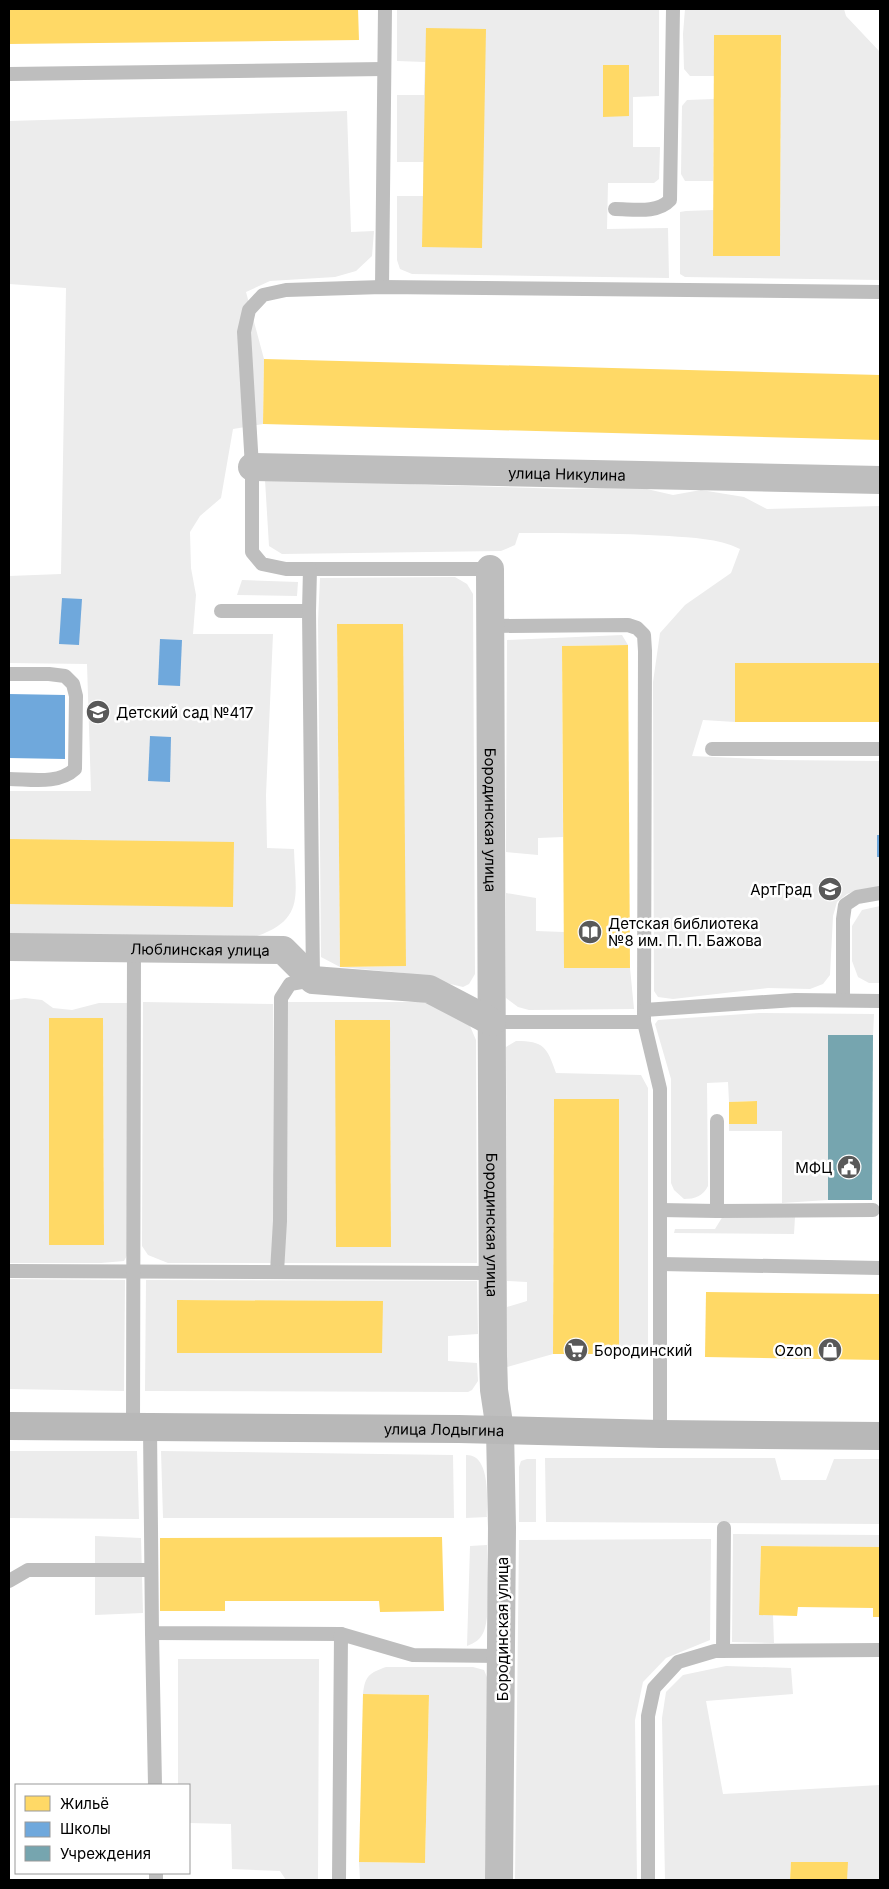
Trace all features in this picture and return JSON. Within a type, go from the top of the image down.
[{"type":"main road","name":"улица Лодыгина","points":[[9,1426],[500,1430],[880,1436]]},
{"type":"street","name":"улица Никулина","points":[[252,468],[880,480]]},
{"type":"street","name":"Бородинская улица","points":[[490,569],[494,1390],[500,1430],[502,1528],[499,1880]]},
{"type":"street","name":"Люблинская улица","points":[[9,947],[283,950],[313,980]]},
{"type":"street","points":[[313,980],[429,989],[492,1022]]},
{"type":"lane","points":[[382,287],[384,9]]},
{"type":"lane","points":[[615,209],[663,207],[670,200],[672,9]]},
{"type":"lane","points":[[9,74],[384,68]]},
{"type":"lane","points":[[490,569],[286,569],[262,564],[252,552],[252,468],[244,332],[249,310],[263,295],[286,290],[382,287],[880,292]]},
{"type":"lane","points":[[278,1272],[281,998],[290,984],[313,980],[310,569]]},
{"type":"lane","points":[[221,611],[309,611]]},
{"type":"lane","points":[[491,626],[628,625],[637,628],[644,635],[644,1016],[660,1089],[660,1434]]},
{"type":"lane","points":[[9,674],[65,676],[73,684],[76,705],[74,769],[67,776],[50,780],[9,779]]},
{"type":"lane","points":[[712,748],[880,749]]},
{"type":"lane","points":[[843,1000],[843,920],[845,905],[857,896],[880,893]]},
{"type":"lane","points":[[134,948],[134,1272],[150,1570],[155,1784]]},
{"type":"lane","points":[[492,1022],[644,1016],[795,1000],[880,1000]]},
{"type":"lane","points":[[717,1121],[717,1210]]},
{"type":"lane","points":[[660,1210],[873,1210]]},
{"type":"lane","points":[[660,1264],[880,1268]]},
{"type":"lane","points":[[9,1271],[493,1273]]},
{"type":"lane","points":[[722,1651],[724,1528]]},
{"type":"lane","points":[[9,1581],[28,1570],[150,1570]]},
{"type":"lane","points":[[152,1633],[341,1634],[413,1655],[502,1656]]},
{"type":"lane","points":[[339,1880],[341,1634]]},
{"type":"lane","points":[[648,1880],[648,1716],[654,1688],[678,1662],[714,1651],[880,1650]]},
{"type":"shaded area","points":[[397,9],[659,9],[659,96],[633,97],[633,147],[660,147],[659,179],[654,183],[608,183],[607,229],[668,228],[669,278],[412,274],[400,269],[397,260],[397,196],[423,196],[423,162],[397,162],[397,95],[424,95],[425,62],[397,61]]},
{"type":"shaded area","points":[[685,9],[844,9],[846,16],[880,52],[880,280],[685,277],[680,274],[680,212],[714,210],[713,255],[780,256],[781,35],[714,35],[714,76],[690,76],[684,69],[683,34]]},
{"type":"shaded area","points":[[714,99],[713,181],[685,181],[681,174],[682,106],[687,100]]},
{"type":"shaded area","points":[[347,111],[351,232],[374,231],[372,256],[356,271],[335,277],[270,281],[246,292],[264,359],[263,424],[233,429],[221,498],[200,516],[190,532],[191,568],[196,595],[193,634],[273,634],[266,795],[267,848],[294,849],[296,891],[291,913],[273,929],[257,936],[9,934],[9,791],[91,791],[87,664],[9,663],[9,576],[61,574],[66,288],[9,284],[9,121]]},
{"type":"shaded area","points":[[301,478],[427,485],[568,489],[638,487],[673,495],[701,490],[744,497],[767,509],[880,506],[880,663],[735,663],[735,722],[703,720],[692,756],[778,760],[880,761],[880,890],[858,890],[847,894],[837,902],[833,916],[830,975],[823,984],[810,989],[768,988],[673,999],[658,997],[654,991],[653,682],[660,633],[685,605],[731,573],[740,549],[714,541],[669,536],[519,533],[515,545],[501,551],[282,554],[269,546],[265,480]]},
{"type":"shaded area","points":[[455,577],[467,584],[473,594],[475,974],[469,984],[463,987],[404,973],[340,967],[321,957],[318,621],[320,578]],"holes":[[[337,624],[406,966],[340,967]]]},
{"type":"shaded area","points":[[242,580],[298,582],[297,596],[237,595]]},
{"type":"shaded area","points":[[622,635],[628,645],[562,646],[563,837],[538,838],[538,855],[506,852],[507,640]]},
{"type":"shaded area","points":[[506,893],[536,898],[536,931],[564,932],[564,968],[630,968],[634,1009],[529,1010],[518,1007],[506,998]]},
{"type":"shaded area","points":[[880,906],[880,983],[869,983],[858,977],[852,961],[852,926],[862,910]]},
{"type":"shaded area","points":[[25,998],[42,1000],[53,1008],[72,1010],[99,1003],[128,1003],[129,1252],[124,1261],[101,1263],[9,1263],[10,1000]],"holes":[[[103,1018],[104,1245],[50,1245],[49,1019]]]},
{"type":"shaded area","points":[[143,1002],[273,1004],[273,1175],[287,1002],[422,1002],[442,1006],[470,1026],[476,1040],[477,1263],[168,1263],[148,1255],[142,1246]],"holes":[[[336,1020],[390,1020],[391,1247],[336,1247]]]},
{"type":"shaded area","points":[[759,1013],[874,1014],[873,1035],[828,1036],[828,1200],[782,1203],[782,1131],[729,1131],[729,1124],[757,1124],[757,1101],[729,1102],[728,1082],[707,1083],[708,1186],[698,1196],[684,1199],[674,1190],[671,1183],[671,1079],[655,1024],[658,1020]]},
{"type":"shaded area","points":[[516,1041],[533,1042],[543,1047],[550,1057],[556,1073],[641,1075],[648,1088],[648,1352],[619,1354],[619,1099],[554,1099],[553,1354],[507,1367],[507,1307],[527,1301],[527,1282],[507,1281],[506,1047]]},
{"type":"shaded area","points":[[723,1216],[795,1217],[794,1234],[674,1233],[675,1229],[715,1229]]},
{"type":"shaded area","points":[[9,1279],[125,1280],[124,1391],[9,1389]]},
{"type":"shaded area","points":[[146,1280],[477,1281],[478,1334],[448,1336],[448,1361],[477,1363],[478,1381],[472,1390],[468,1392],[145,1391]],"holes":[[[177,1300],[382,1301],[382,1353],[241,1353]]]},
{"type":"shaded area","points":[[9,1451],[137,1451],[139,1519],[9,1518]]},
{"type":"shaded area","points":[[161,1451],[453,1455],[454,1518],[163,1518]]},
{"type":"shaded area","points":[[466,1455],[474,1457],[480,1462],[484,1470],[487,1490],[487,1517],[466,1518]]},
{"type":"shaded area","points":[[545,1458],[775,1458],[781,1480],[826,1480],[834,1459],[880,1459],[880,1524],[546,1522]]},
{"type":"shaded area","points":[[536,1459],[536,1522],[519,1522],[519,1467],[521,1461]]},
{"type":"shaded area","points":[[733,1534],[880,1535],[880,1547],[761,1546],[759,1615],[773,1615],[774,1643],[732,1642]]},
{"type":"shaded area","points":[[95,1536],[141,1538],[143,1613],[95,1615]]},
{"type":"shaded area","points":[[711,1539],[710,1640],[666,1658],[643,1682],[635,1720],[637,1880],[515,1880],[519,1540]]},
{"type":"shaded area","points":[[487,1545],[488,1602],[486,1623],[483,1634],[475,1642],[467,1646],[470,1546]]},
{"type":"shaded area","points":[[178,1659],[319,1659],[318,1880],[286,1880],[280,1871],[232,1869],[231,1824],[190,1823],[190,1784],[178,1784]]},
{"type":"shaded area","points":[[726,1666],[791,1668],[793,1694],[706,1701],[723,1794],[880,1785],[880,1880],[847,1880],[847,1862],[791,1862],[790,1880],[665,1880],[662,1718],[666,1692],[683,1675]]},
{"type":"shaded area","points":[[386,1667],[473,1667],[484,1670],[489,1682],[485,1880],[360,1880],[359,1862],[425,1863],[429,1695],[363,1694],[365,1683],[369,1676]]},
{"type":"building: Жильё","points":[[9,9],[358,9],[359,40],[9,44]]},
{"type":"building: Жильё","points":[[426,28],[486,29],[482,248],[422,247]]},
{"type":"building: Жильё","points":[[714,35],[781,35],[780,256],[713,256]]},
{"type":"building: Жильё","points":[[603,65],[629,65],[629,116],[603,117]]},
{"type":"building: Жильё","points":[[264,359],[880,375],[880,440],[263,424]]},
{"type":"building: Жильё","points":[[337,624],[403,624],[406,966],[340,967]]},
{"type":"building: Жильё","points":[[628,645],[630,968],[564,968],[562,646]]},
{"type":"building: Жильё","points":[[735,663],[880,663],[880,722],[735,722]]},
{"type":"building: Жильё","points":[[9,839],[234,842],[233,907],[9,904]]},
{"type":"building: Жильё","points":[[49,1018],[103,1018],[104,1245],[49,1245]]},
{"type":"building: Жильё","points":[[335,1020],[390,1020],[391,1247],[336,1247]]},
{"type":"building: Жильё","points":[[554,1099],[619,1099],[619,1354],[553,1354]]},
{"type":"building: Жильё","points":[[757,1101],[757,1124],[729,1124],[729,1102]]},
{"type":"building: Жильё","points":[[706,1292],[880,1294],[880,1360],[705,1357]]},
{"type":"building: Жильё","points":[[177,1300],[383,1301],[382,1353],[177,1353]]},
{"type":"building: Жильё","points":[[442,1537],[444,1611],[380,1612],[379,1601],[225,1601],[225,1611],[160,1611],[160,1538]]},
{"type":"building: Жильё","points":[[761,1546],[880,1547],[880,1617],[873,1617],[873,1608],[798,1607],[797,1616],[759,1615]]},
{"type":"building: Жильё","points":[[363,1694],[429,1695],[425,1863],[359,1862]]},
{"type":"building: Жильё","points":[[791,1862],[848,1862],[847,1880],[790,1880]]},
{"type":"building: Школы","points":[[62,598],[82,599],[79,645],[59,644]]},
{"type":"building: Школы","points":[[160,639],[182,640],[180,686],[158,685]]},
{"type":"building: Школы","points":[[9,694],[65,695],[65,759],[9,758]]},
{"type":"building: Школы","points":[[150,736],[171,737],[170,782],[148,781]]},
{"type":"building: Школы","points":[[877,835],[880,835],[880,857],[877,857]]},
{"type":"building: Учреждения","points":[[828,1035],[873,1035],[872,1200],[828,1200]]},
{"type":"place","name":"Детский сад №417","points":[[98,712]]},
{"type":"place","name":"АртГрад","points":[[830,889]]},
{"type":"place","name":"Детская библиотека №8 им. П. П. Бажова","points":[[590,932]]},
{"type":"place","name":"МФЦ","points":[[849,1167]]},
{"type":"place","name":"Бородинский","points":[[576,1350]]},
{"type":"place","name":"Ozon","points":[[830,1350]]}]
